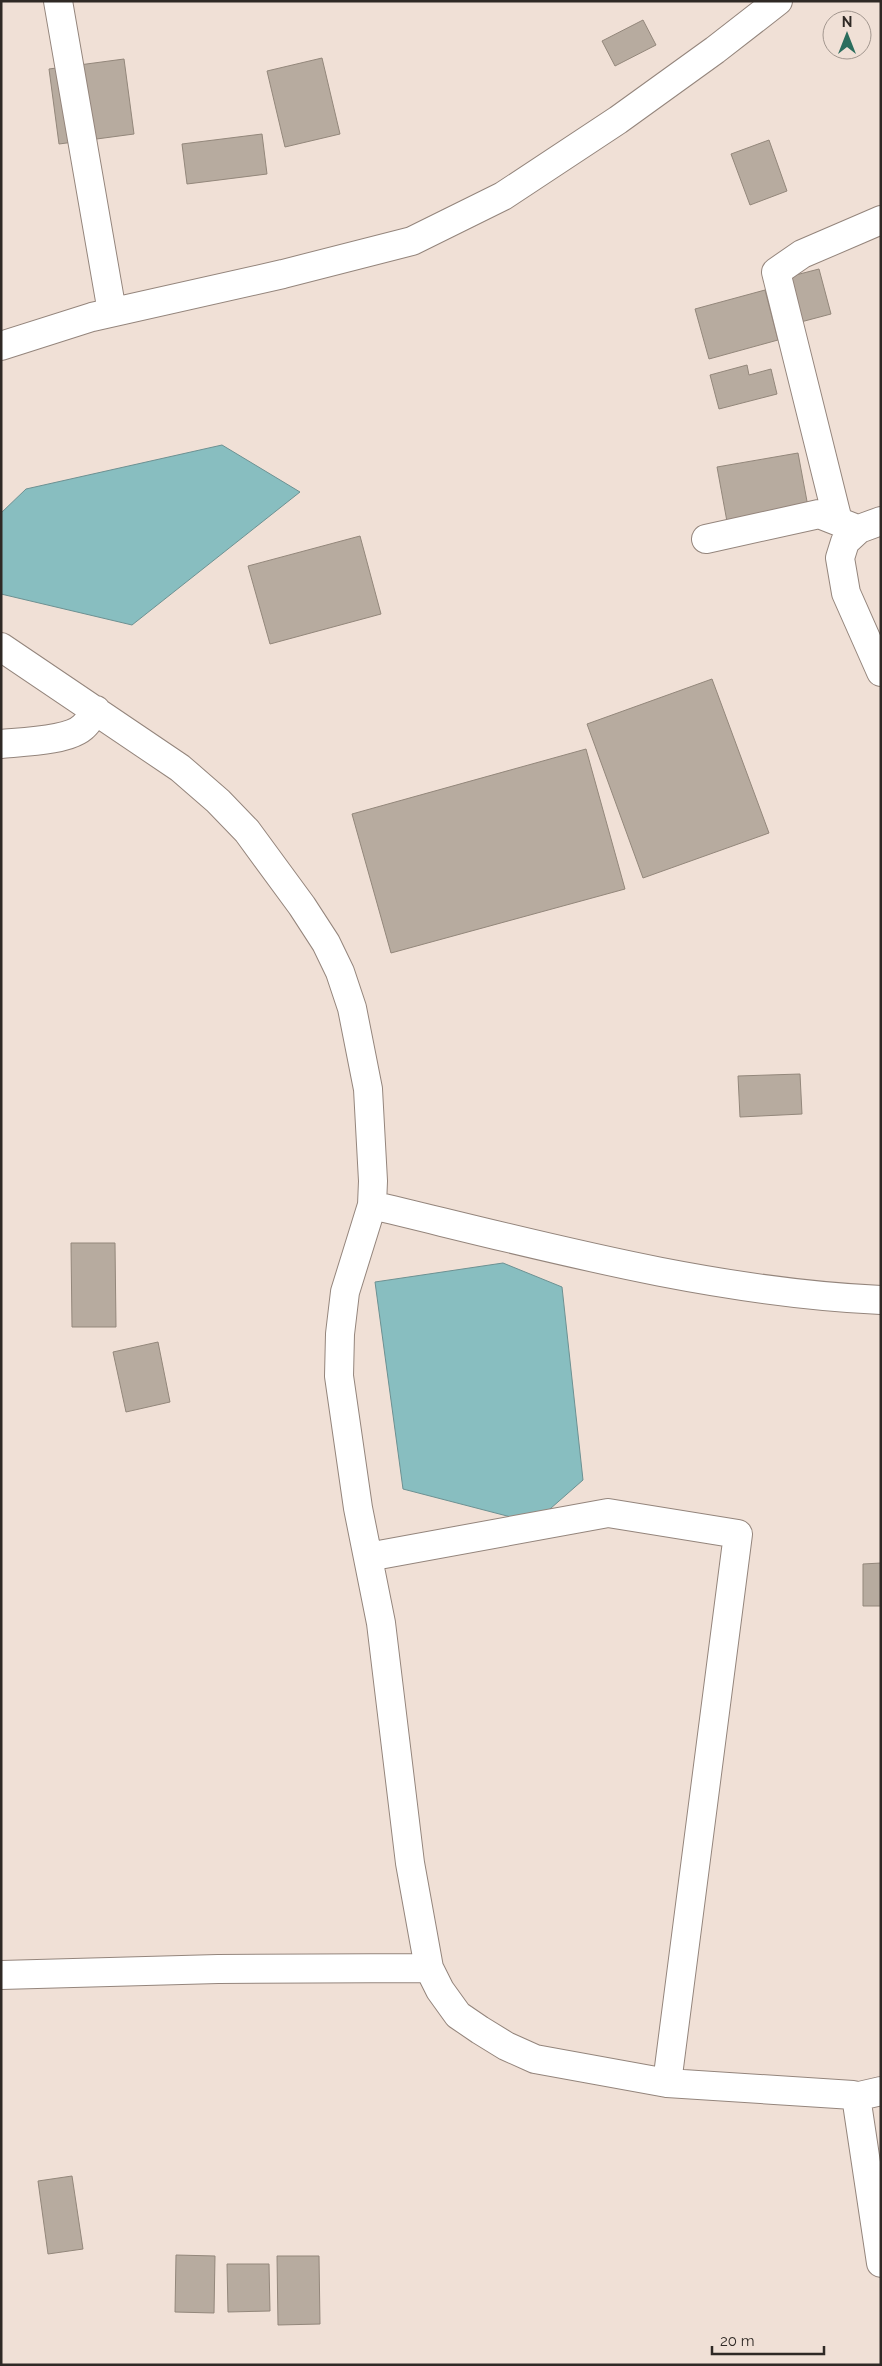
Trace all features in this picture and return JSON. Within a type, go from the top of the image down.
[{"type":"street","points":[[58,1],[112,312]]},
{"type":"street","points":[[1,346],[112,312],[351,258],[412,241],[452,223],[503,196],[618,120],[715,50],[778,1]]},
{"type":"street","points":[[881,220],[802,254],[776,272],[849,521],[840,558],[846,593],[881,672]]},
{"type":"street","points":[[805,447],[849,521]]},
{"type":"street","points":[[706,538],[849,521]]},
{"type":"street","points":[[1,647],[180,768],[218,801],[246,831],[326,943],[340,972],[352,1008],[368,1089],[372,1205],[345,1292],[340,1334],[339,1376],[358,1508],[381,1623],[410,1863],[430,1968],[440,1990],[458,2014],[506,2046],[534,2059],[667,2083],[868,2094],[881,2263]]},
{"type":"street","points":[[1,744],[44,740],[70,734],[83,728],[96,710]]},
{"type":"street","points":[[372,1205],[662,1272],[775,1290],[881,1300]]},
{"type":"street","points":[[368,1557],[608,1513],[738,1534],[667,2083]]},
{"type":"street","points":[[1,1975],[218,1969],[430,1968]]},
{"type":"water","points":[[222,445],[300,492],[132,625],[1,594],[1,513],[26,489]]},
{"type":"water","points":[[503,1263],[562,1287],[583,1480],[534,1523],[403,1489],[375,1282]]},
{"type":"building","points":[[643,20],[656,45],[615,66],[602,41]]},
{"type":"building","points":[[322,58],[340,134],[285,147],[267,71]]},
{"type":"building","points":[[124,59],[134,134],[59,144],[49,69]]},
{"type":"building","points":[[262,134],[267,174],[187,184],[182,144]]},
{"type":"building","points":[[769,140],[787,191],[750,205],[731,154]]},
{"type":"building","points":[[819,269],[831,314],[797,323],[784,278]]},
{"type":"building","points":[[765,290],[778,340],[709,359],[695,309]]},
{"type":"building","points":[[747,365],[749,375],[771,369],[777,394],[719,409],[710,375]]},
{"type":"building","points":[[798,453],[809,512],[728,527],[717,467]]},
{"type":"building","points":[[360,536],[381,614],[270,644],[248,566]]},
{"type":"building","points":[[712,679],[769,833],[643,878],[587,724]]},
{"type":"building","points":[[586,749],[625,889],[391,953],[352,814]]},
{"type":"building","points":[[800,1074],[802,1114],[740,1117],[738,1076]]},
{"type":"building","points":[[71,1243],[115,1243],[116,1327],[72,1327]]},
{"type":"building","points":[[158,1342],[170,1402],[126,1412],[113,1352]]},
{"type":"building","points":[[881,1563],[881,1606],[863,1606],[863,1564]]},
{"type":"building","points":[[72,2176],[83,2249],[48,2254],[38,2181]]},
{"type":"building","points":[[176,2255],[215,2256],[214,2313],[175,2312]]},
{"type":"building","points":[[277,2256],[319,2256],[320,2324],[278,2325]]},
{"type":"building","points":[[227,2264],[269,2264],[270,2311],[228,2312]]}]
